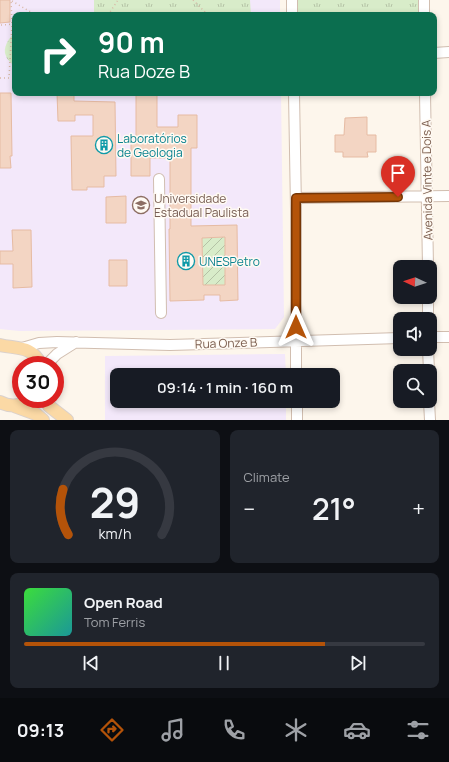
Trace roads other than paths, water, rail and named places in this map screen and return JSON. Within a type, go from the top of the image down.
[{"type":"main road","points":[[3,348],[22,348],[35,356]]},
{"type":"main road","points":[[0,402],[5,405],[12,406]]},
{"type":"main road","points":[[18,408],[38,418]]},
{"type":"main road","points":[[52,408],[67,420]]},
{"type":"street","points":[[292,0],[292,12]]},
{"type":"street","points":[[424,0],[424,12]]},
{"type":"street","points":[[437,53],[449,52]]},
{"type":"street","points":[[294,96],[296,198],[296,368]]},
{"type":"street","name":"Avenida Vinte e Dois A","points":[[426,96],[428,260]]},
{"type":"street","points":[[159,180],[161,313]]},
{"type":"street","points":[[296,198],[449,196]]},
{"type":"street","points":[[437,337],[449,337]]},
{"type":"street","name":"Rua Onze B","points":[[22,348],[39,343],[76,342],[170,345],[393,338]]},
{"type":"street","points":[[55,356],[76,342]]},
{"type":"street","points":[[297,408],[297,420]]},
{"type":"street","points":[[429,408],[430,420]]},
{"type":"place","name":"Laboratórios de Geologia","points":[[104,145]]},
{"type":"place","name":"Universidade Estadual Paulista","points":[[141,205]]},
{"type":"place","name":"UNESPetro","points":[[186,261]]}]
